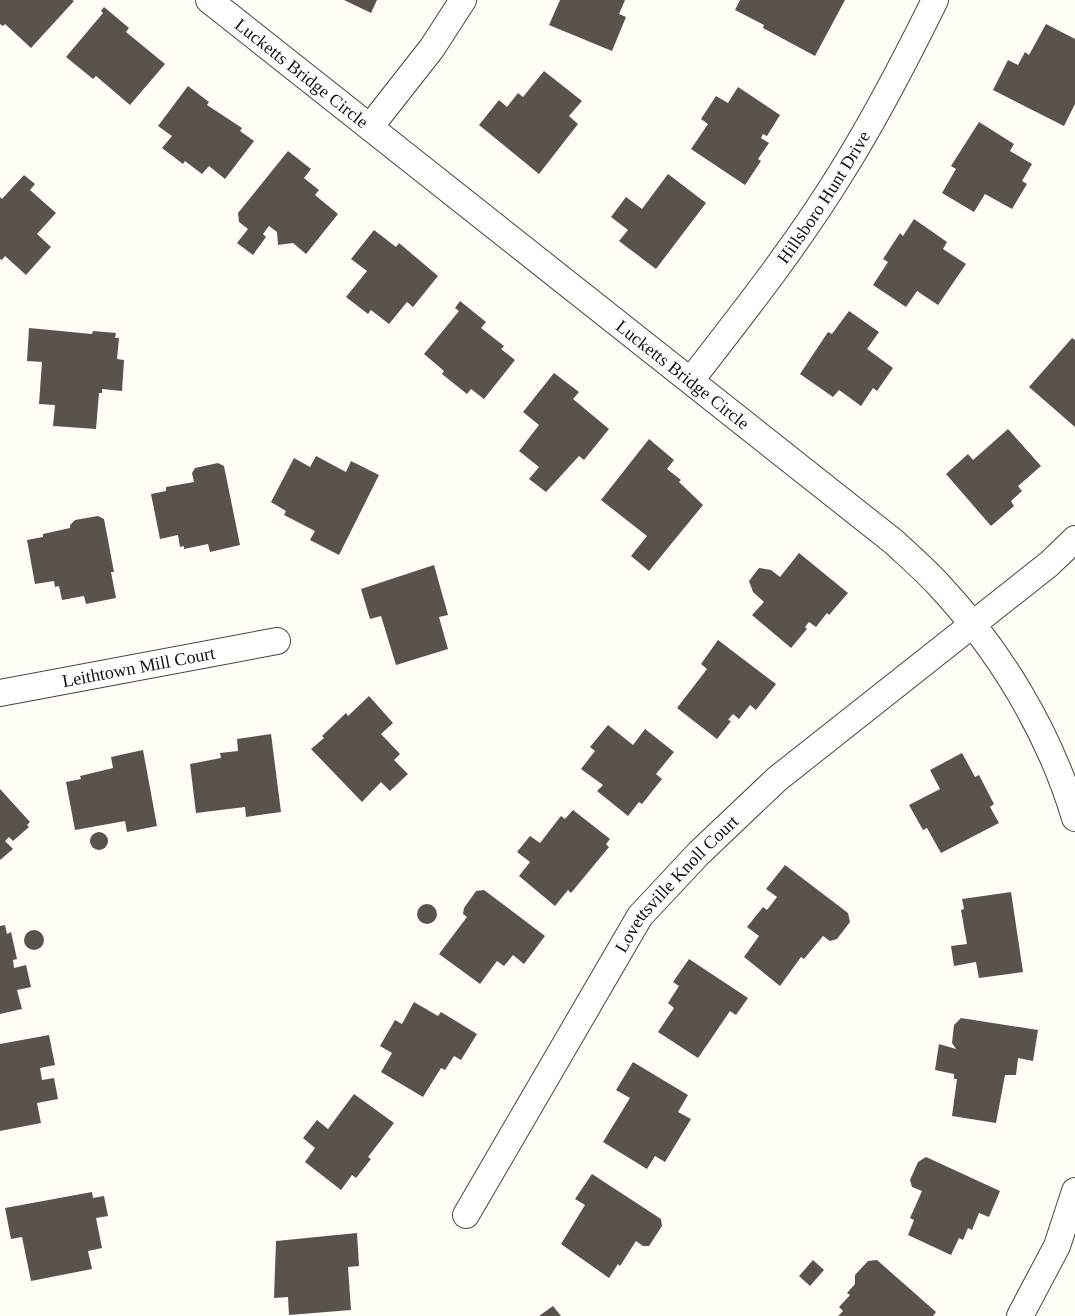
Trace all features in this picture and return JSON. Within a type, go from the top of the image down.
[{"type":"street","name":"Lucketts Bridge Circle","points":[[209,0],[894,542],[937,582],[973,624],[1009,676],[1041,732],[1068,794],[1075,818]]},
{"type":"street","points":[[370,127],[432,48],[463,0]]},
{"type":"street","name":"Hillsboro Hunt Drive","points":[[691,380],[779,266],[842,173],[895,80],[935,0]]},
{"type":"street","name":"Lovettsville Knoll Court","points":[[466,1215],[640,916],[699,853],[777,779],[1049,564],[1075,539]]},
{"type":"street","name":"Leithtown Mill Court","points":[[0,693],[277,641]]},
{"type":"street","points":[[1020,1316],[1056,1246],[1075,1191]]},
{"type":"building","points":[[0,0],[74,1],[31,48],[5,24],[3,26],[0,24]]},
{"type":"building","points":[[344,0],[377,0],[371,13]]},
{"type":"building","points":[[560,0],[625,0],[619,14],[626,17],[612,51],[549,25]]},
{"type":"building","points":[[740,0],[845,0],[815,56],[735,10]]},
{"type":"building","points":[[104,7],[129,28],[126,32],[165,64],[130,105],[96,76],[93,79],[66,57],[103,13],[101,11]]},
{"type":"building","points":[[1046,24],[1075,39],[1075,104],[1064,126],[993,90],[1008,60],[1018,65],[1025,52],[1029,55]]},
{"type":"building","points":[[544,71],[582,101],[569,116],[578,124],[539,174],[479,125],[499,100],[507,107],[518,93],[523,97]]},
{"type":"building","points":[[188,86],[209,102],[207,105],[242,128],[240,131],[254,141],[225,179],[209,166],[202,174],[185,161],[183,164],[162,148],[172,136],[158,126]]},
{"type":"building","points":[[738,87],[780,115],[767,136],[763,134],[761,138],[769,143],[758,159],[761,161],[745,185],[691,149],[708,124],[701,119],[716,96],[728,103]]},
{"type":"building","points":[[979,122],[1014,144],[1010,151],[1032,164],[1022,181],[1027,184],[1012,209],[985,194],[974,212],[942,193],[956,169],[951,166]]},
{"type":"building","points":[[288,151],[311,169],[304,178],[319,190],[315,195],[338,214],[306,254],[293,243],[278,245],[277,232],[269,226],[263,234],[266,237],[253,255],[237,243],[248,229],[239,222],[238,213]]},
{"type":"building","points":[[668,174],[706,203],[656,269],[619,241],[628,230],[611,217],[626,197],[642,209]]},
{"type":"building","points":[[24,175],[35,184],[30,190],[56,213],[37,234],[51,247],[26,275],[5,256],[2,260],[0,259],[0,197],[2,199]]},
{"type":"building","points":[[914,219],[947,242],[943,249],[966,264],[938,305],[917,291],[906,307],[873,285],[888,262],[883,259],[900,233],[903,236]]},
{"type":"building","points":[[374,230],[396,247],[399,243],[438,276],[413,307],[407,302],[389,324],[371,310],[368,314],[346,297],[367,271],[351,259]]},
{"type":"building","points":[[460,301],[486,322],[481,328],[504,346],[501,349],[515,360],[484,399],[471,389],[467,394],[442,374],[444,371],[424,354],[459,311],[455,308]]},
{"type":"building","points":[[849,311],[879,332],[867,349],[893,368],[877,391],[873,388],[861,406],[839,390],[833,397],[800,374],[828,332],[832,334]]},
{"type":"building","points":[[29,328],[92,334],[93,331],[116,333],[115,338],[119,338],[117,359],[124,360],[122,391],[102,389],[102,393],[99,393],[96,429],[53,426],[55,405],[39,404],[42,362],[27,361]]},
{"type":"building","points":[[1072,338],[1075,340],[1075,427],[1029,387]]},
{"type":"building","points":[[554,373],[579,392],[573,399],[609,429],[584,460],[579,456],[546,492],[529,479],[539,467],[519,451],[539,425],[523,412]]},
{"type":"building","points":[[1008,429],[1041,466],[1018,486],[1022,491],[1011,501],[1014,506],[991,526],[946,474],[968,454],[973,460]]},
{"type":"building","points":[[649,439],[674,460],[667,469],[681,480],[679,482],[703,505],[649,571],[631,556],[647,536],[601,500]]},
{"type":"building","points":[[316,456],[346,472],[351,461],[379,475],[339,555],[310,540],[315,531],[284,515],[286,511],[271,502],[294,458],[310,467]]},
{"type":"building","points":[[218,463],[224,466],[240,545],[210,552],[208,544],[184,549],[184,546],[180,547],[178,535],[160,539],[151,494],[166,491],[166,487],[194,482],[192,473],[195,468]]},
{"type":"building","points":[[98,516],[104,519],[114,572],[111,572],[116,598],[86,604],[84,596],[62,600],[59,586],[55,587],[54,581],[35,584],[27,540],[70,528],[75,520]]},
{"type":"building","points":[[799,553],[848,593],[816,627],[809,622],[805,627],[807,629],[791,648],[752,615],[764,602],[753,592],[749,581],[759,568],[771,570],[780,577]]},
{"type":"building","points":[[434,565],[448,615],[439,617],[448,649],[396,665],[381,616],[370,619],[361,589]]},
{"type":"building","points":[[718,640],[776,684],[756,710],[750,705],[739,719],[733,714],[728,720],[731,721],[717,739],[677,708],[707,669],[701,664]]},
{"type":"building","points":[[369,696],[393,723],[381,734],[400,754],[394,760],[408,774],[390,791],[381,782],[362,802],[311,749],[346,713],[348,716]]},
{"type":"building","points":[[608,725],[633,745],[645,729],[674,752],[656,774],[662,779],[642,804],[639,802],[628,816],[597,791],[603,785],[581,769],[595,751],[590,747]]},
{"type":"building","points":[[271,734],[281,812],[246,817],[245,807],[196,813],[190,764],[221,758],[220,753],[238,751],[237,739]]},
{"type":"building","points":[[143,750],[157,826],[127,832],[125,821],[75,830],[66,782],[113,768],[111,757]]},
{"type":"building","points":[[962,753],[975,777],[979,775],[994,804],[990,807],[999,823],[941,853],[927,828],[923,830],[909,805],[940,789],[930,770]]},
{"type":"building","points":[[0,789],[30,822],[27,825],[29,827],[13,841],[9,837],[5,841],[13,849],[0,860]]},
{"type":"building","points":[[573,810],[610,839],[606,844],[609,847],[571,893],[568,890],[555,906],[519,876],[530,862],[517,852],[530,836],[540,843],[561,816],[565,819]]},
{"type":"building","points":[[95,832],[103,832],[108,837],[106,848],[95,850],[90,845],[90,837]]},
{"type":"building","points":[[785,865],[848,913],[850,922],[837,939],[830,941],[823,936],[804,959],[801,957],[780,986],[744,957],[759,936],[747,927],[763,907],[767,910],[777,897],[766,889]]},
{"type":"building","points":[[484,890],[545,936],[524,964],[513,955],[504,966],[497,961],[480,984],[439,954],[467,917],[463,914],[464,908],[476,891]]},
{"type":"building","points":[[1011,892],[1023,972],[979,978],[976,962],[954,966],[951,946],[967,944],[961,910],[964,909],[962,899]]},
{"type":"building","points":[[427,904],[434,907],[437,914],[434,921],[427,924],[420,921],[417,914],[420,907]]},
{"type":"building","points":[[5,925],[7,934],[11,932],[17,959],[13,960],[14,968],[26,965],[31,987],[17,990],[22,1009],[0,1014],[0,926]]},
{"type":"building","points":[[34,930],[41,933],[44,940],[41,947],[34,950],[27,947],[24,940],[27,933]]},
{"type":"building","points":[[689,959],[748,998],[736,1015],[730,1011],[698,1058],[658,1032],[674,1008],[668,1003],[679,986],[673,982]]},
{"type":"building","points":[[414,1002],[438,1016],[441,1012],[477,1034],[461,1060],[454,1056],[445,1070],[441,1068],[423,1097],[381,1072],[392,1053],[380,1046],[395,1020],[402,1024]]},
{"type":"building","points":[[961,1018],[1038,1030],[1033,1061],[1018,1058],[1016,1075],[1005,1075],[996,1123],[952,1116],[957,1079],[954,1079],[954,1074],[935,1070],[939,1044],[956,1049],[952,1043],[954,1025]]},
{"type":"building","points":[[49,1035],[55,1065],[40,1068],[42,1080],[54,1078],[58,1099],[37,1103],[41,1123],[0,1131],[0,1044]]},
{"type":"building","points":[[633,1062],[688,1095],[678,1112],[691,1119],[665,1162],[655,1156],[647,1169],[603,1142],[630,1098],[616,1090]]},
{"type":"building","points":[[354,1094],[394,1123],[368,1157],[371,1159],[356,1178],[352,1175],[341,1190],[305,1162],[315,1148],[303,1138],[317,1120],[328,1129]]},
{"type":"building","points":[[926,1157],[1000,1191],[989,1217],[979,1213],[972,1230],[968,1228],[963,1240],[959,1238],[951,1255],[908,1235],[914,1220],[910,1218],[922,1191],[912,1187],[910,1180],[918,1162]]},
{"type":"building","points":[[592,1174],[661,1219],[662,1226],[649,1246],[643,1246],[636,1241],[620,1266],[618,1264],[609,1278],[561,1244],[585,1205],[575,1199]]},
{"type":"building","points":[[92,1192],[93,1198],[104,1196],[108,1216],[96,1218],[102,1248],[88,1251],[92,1269],[31,1281],[22,1237],[11,1239],[5,1208]]},
{"type":"building","points":[[357,1233],[359,1266],[348,1267],[351,1310],[289,1315],[288,1297],[274,1298],[276,1241]]},
{"type":"building","points":[[813,1260],[824,1270],[810,1286],[799,1276]]},
{"type":"building","points":[[877,1260],[936,1312],[933,1316],[838,1316],[843,1311],[839,1307],[850,1295],[847,1293],[855,1284],[855,1275],[868,1261]]},
{"type":"building","points":[[553,1306],[561,1316],[539,1316]]}]
